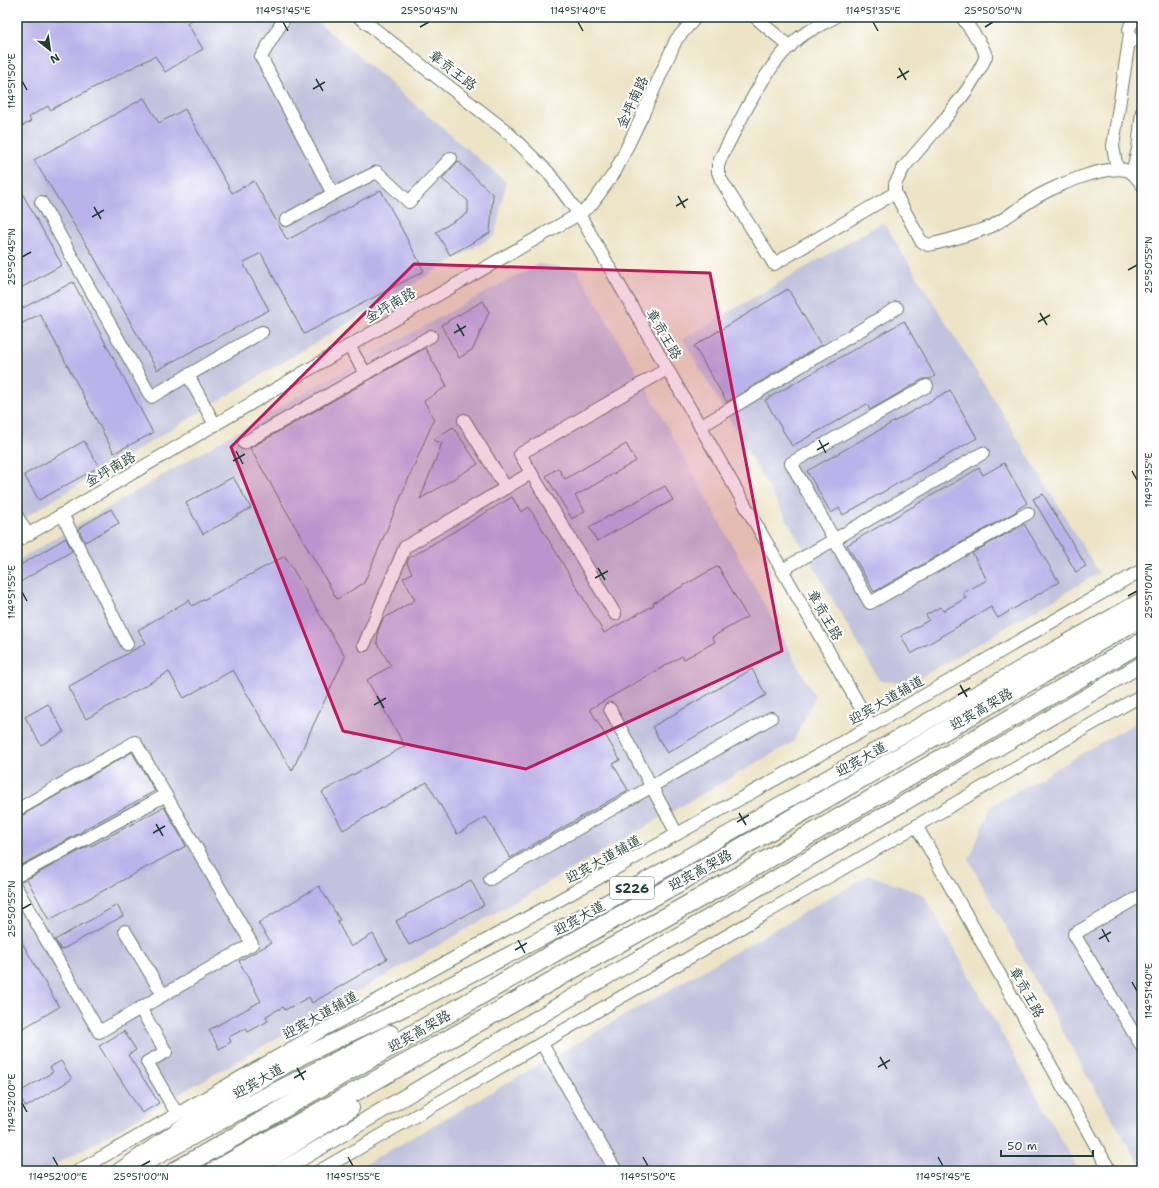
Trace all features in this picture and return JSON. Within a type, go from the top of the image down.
[{"type":"highway","name":"迎宾高架路","points":[[175,1171],[1142,617]]},
{"type":"highway","name":"迎宾高架路","points":[[214,1171],[737,877],[1142,642]]},
{"type":"highway","points":[[128,1171],[235,1112],[566,946]]},
{"type":"highway","points":[[249,1171],[456,1045],[580,966]]},
{"type":"main road","name":"迎宾大道","points":[[119,1171],[206,1111],[303,1056],[407,1007],[563,927],[1142,600]]},
{"type":"main road","points":[[280,1171],[596,983],[1142,664]]},
{"type":"street","points":[[285,17],[261,57],[333,194]]},
{"type":"street","name":"章贡王路","points":[[359,17],[505,130],[548,172],[579,214],[871,726]]},
{"type":"street","name":"金坪南路","points":[[17,541],[349,346],[579,214],[591,205],[615,172],[676,40],[696,17]]},
{"type":"street","points":[[755,17],[790,47]]},
{"type":"street","points":[[835,17],[800,37],[781,55],[761,82],[721,157],[718,172],[721,180],[774,264],[895,194]]},
{"type":"street","points":[[962,17],[982,46],[986,56],[981,68],[967,90],[942,123],[904,167],[895,184],[895,194],[921,241],[928,245],[945,242],[991,226],[1030,200],[1050,189],[1100,172],[1124,169],[1132,173],[1142,185]]},
{"type":"street","points":[[1117,169],[1113,146],[1130,34],[1129,30],[1133,22],[1136,20],[1142,20]]},
{"type":"street","points":[[1130,34],[1135,40],[1142,41]]},
{"type":"street","points":[[1132,173],[1138,149],[1142,112]]},
{"type":"street","points":[[286,220],[377,172],[409,202],[451,158]]},
{"type":"street","points":[[41,202],[151,397],[262,332]]},
{"type":"street","points":[[700,427],[897,308]]},
{"type":"street","points":[[244,443],[431,336]]},
{"type":"street","points":[[349,346],[366,374]]},
{"type":"street","points":[[614,614],[520,454],[667,369]]},
{"type":"street","points":[[188,375],[216,425]]},
{"type":"street","points":[[927,386],[791,463],[870,603],[1028,514]]},
{"type":"street","points":[[464,420],[506,488]]},
{"type":"street","points":[[782,570],[984,453]]},
{"type":"street","points":[[364,644],[405,547],[531,473]]},
{"type":"street","points":[[62,514],[127,644]]},
{"type":"street","points":[[17,516],[28,535]]},
{"type":"street","name":"迎宾大道辅道","points":[[78,1171],[323,1030],[871,726],[1142,570]]},
{"type":"street","points":[[319,1171],[542,1044],[1142,696]]},
{"type":"street","points":[[610,709],[677,834]]},
{"type":"street","points":[[490,879],[771,718]]},
{"type":"street","points":[[17,810],[135,742],[252,944],[99,1032],[17,889]]},
{"type":"street","points":[[17,876],[166,795]]},
{"type":"street","name":"章贡王路","points":[[917,827],[1110,1171]]},
{"type":"street","points":[[1142,895],[1074,934],[1142,1047]]},
{"type":"street","points":[[125,931],[163,995]]},
{"type":"street","points":[[140,1008],[166,1052],[148,1062],[177,1114]]},
{"type":"street","points":[[542,1044],[616,1171]]},
{"type":"highlighted area","points":[[414,264],[710,273],[782,651],[526,769],[343,731],[231,447]]},
{"type":"shaded area","points":[[17,17],[311,17],[506,182],[495,235],[17,522]]},
{"type":"shaded area","points":[[883,222],[1001,411],[1099,573],[909,684],[879,680],[683,339]]},
{"type":"shaded area","points":[[537,264],[577,270],[643,382],[815,697],[793,742],[45,1171],[17,1171],[17,561],[305,392]]},
{"type":"shaded area","points":[[1142,719],[1142,1169],[1085,1072],[969,860],[991,806]]},
{"type":"shaded area","points":[[869,875],[924,895],[1079,1171],[354,1171]]},
{"type":"building","points":[[17,17],[196,17],[187,23],[203,49],[165,72],[155,56],[50,110],[48,106],[29,117],[31,121],[17,129]]},
{"type":"building","points":[[144,98],[159,123],[185,109],[232,193],[254,181],[287,240],[381,190],[424,271],[304,334],[261,253],[243,263],[269,310],[157,370],[94,257],[34,160]]},
{"type":"building","points":[[458,161],[493,195],[490,233],[450,255],[436,232],[468,213],[468,201],[442,179]]},
{"type":"building","points":[[17,184],[62,265],[17,290]]},
{"type":"building","points":[[73,282],[153,433],[114,453],[40,314],[17,326],[17,311]]},
{"type":"building","points":[[788,289],[821,345],[727,402],[694,346]]},
{"type":"building","points":[[483,301],[489,312],[473,349],[459,358],[441,325]]},
{"type":"building","points":[[904,321],[935,376],[930,379],[923,379],[870,410],[867,404],[792,446],[765,400]]},
{"type":"building","points":[[425,348],[447,386],[424,401],[434,419],[364,583],[337,599],[250,448]]},
{"type":"building","points":[[950,390],[977,438],[843,515],[839,508],[831,513],[807,471]]},
{"type":"building","points":[[453,427],[478,464],[420,499],[442,443],[433,440]]},
{"type":"building","points":[[84,441],[99,467],[39,500],[24,475]]},
{"type":"building","points":[[626,444],[636,461],[575,496],[585,511],[572,519],[546,476],[558,468],[565,479]]},
{"type":"building","points":[[1004,463],[1027,503],[1016,510],[1017,511],[874,592],[847,545],[979,468],[983,475]]},
{"type":"building","points":[[233,477],[251,508],[203,534],[186,503]]},
{"type":"building","points":[[665,486],[673,500],[597,541],[589,527]]},
{"type":"building","points":[[1043,494],[1086,566],[1076,572],[1033,499]]},
{"type":"building","points":[[512,497],[521,512],[529,507],[604,633],[718,566],[747,617],[712,637],[715,642],[684,659],[682,656],[590,709],[620,760],[613,764],[628,790],[510,858],[486,817],[457,834],[427,782],[343,830],[322,792],[405,746],[367,680],[391,666],[377,643],[378,631],[383,619],[415,600],[403,578],[412,573],[407,563],[409,558]]},
{"type":"building","points":[[111,509],[119,523],[85,542],[79,528]]},
{"type":"building","points":[[1024,524],[1059,582],[998,618],[991,607],[911,654],[901,636],[929,620],[926,615],[940,607],[943,611],[966,598],[963,593],[987,580],[972,553]]},
{"type":"building","points":[[66,538],[72,551],[17,584],[17,567]]},
{"type":"building","points":[[285,556],[345,657],[292,771],[233,670],[184,698],[169,672],[86,719],[68,687],[146,643],[138,630],[189,600],[192,606]]},
{"type":"building","points":[[752,669],[766,695],[667,753],[652,727]]},
{"type":"building","points":[[48,704],[64,732],[41,745],[25,717]]},
{"type":"building","points":[[132,752],[155,791],[20,866],[17,861],[17,817]]},
{"type":"building","points":[[164,807],[186,846],[49,920],[27,879]]},
{"type":"building","points":[[471,880],[484,905],[409,945],[396,921]]},
{"type":"building","points":[[319,886],[340,920],[337,921],[351,947],[373,934],[387,959],[312,1003],[309,997],[285,1010],[283,1007],[266,1016],[268,1021],[248,1032],[246,1028],[229,1037],[231,1042],[219,1049],[209,1030],[261,1001],[239,961],[271,943],[258,923]]},
{"type":"building","points":[[117,905],[123,916],[61,950],[55,940]]},
{"type":"building","points":[[17,934],[59,1007],[17,1032]]},
{"type":"building","points":[[124,1031],[136,1050],[128,1055],[159,1103],[142,1113],[99,1046]]},
{"type":"building","points":[[61,1061],[72,1079],[26,1107],[18,1093],[53,1072],[50,1067]]}]
